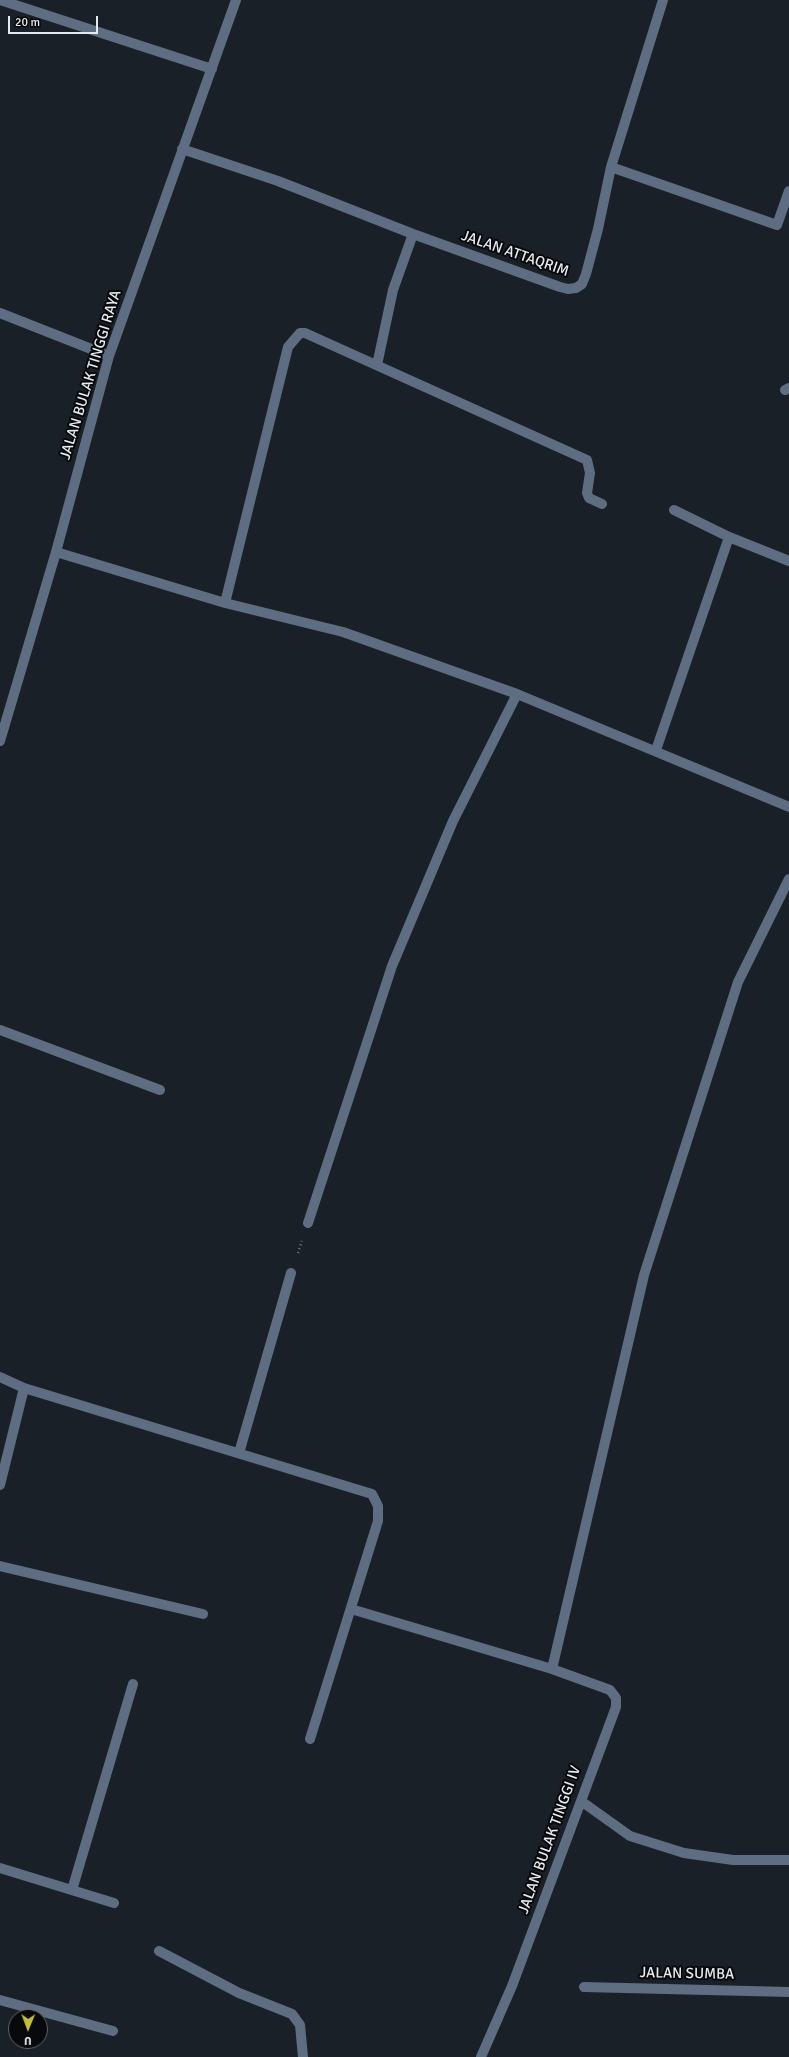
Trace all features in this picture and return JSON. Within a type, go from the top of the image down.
[{"type":"street","points":[[0,0],[212,69]]},
{"type":"street","name":"JALAN BULAK TINGGI RAYA","points":[[0,741],[2,726],[56,552],[109,356],[236,0]]},
{"type":"street","name":"JALAN ATTAQRIM","points":[[182,149],[278,181],[413,234],[560,287],[568,289],[576,288],[582,284],[588,266],[598,230],[611,167],[663,0]]},
{"type":"street","points":[[611,167],[777,225],[789,191]]},
{"type":"street","points":[[377,365],[393,290],[413,234]]},
{"type":"street","points":[[0,313],[109,356]]},
{"type":"street","points":[[225,603],[288,347],[300,333],[305,333],[587,460],[590,473],[589,498],[602,504]]},
{"type":"street","points":[[674,510],[729,537],[789,561]]},
{"type":"street","points":[[656,750],[729,537]]},
{"type":"street","points":[[56,552],[225,603],[343,632],[517,694],[656,750],[789,807]]},
{"type":"street","points":[[308,1223],[392,966],[453,821],[517,694]]},
{"type":"street","points":[[351,1609],[552,1669],[644,1275],[738,982],[789,879]]},
{"type":"street","points":[[0,1030],[160,1090]]},
{"type":"street","points":[[239,1453],[291,1273]]},
{"type":"street","points":[[0,1377],[24,1388],[372,1494],[378,1506],[378,1521],[310,1739]]},
{"type":"street","points":[[0,1485],[24,1388]]},
{"type":"street","points":[[0,1566],[203,1614]]},
{"type":"street","name":"JALAN BULAK TINGGI IV","points":[[481,2057],[512,1986],[616,1707],[616,1698],[610,1690],[552,1669]]},
{"type":"street","points":[[72,1890],[133,1684]]},
{"type":"street","points":[[581,1801],[630,1836],[684,1853],[733,1860],[789,1860]]},
{"type":"street","points":[[0,1868],[114,1903]]},
{"type":"street","points":[[159,1951],[239,1993],[292,2014],[300,2025],[303,2057]]},
{"type":"street","name":"JALAN SUMBA","points":[[584,1987],[789,1992]]},
{"type":"street","points":[[0,2000],[113,2031]]},
{"type":"path","points":[[291,1273],[308,1223]]}]
